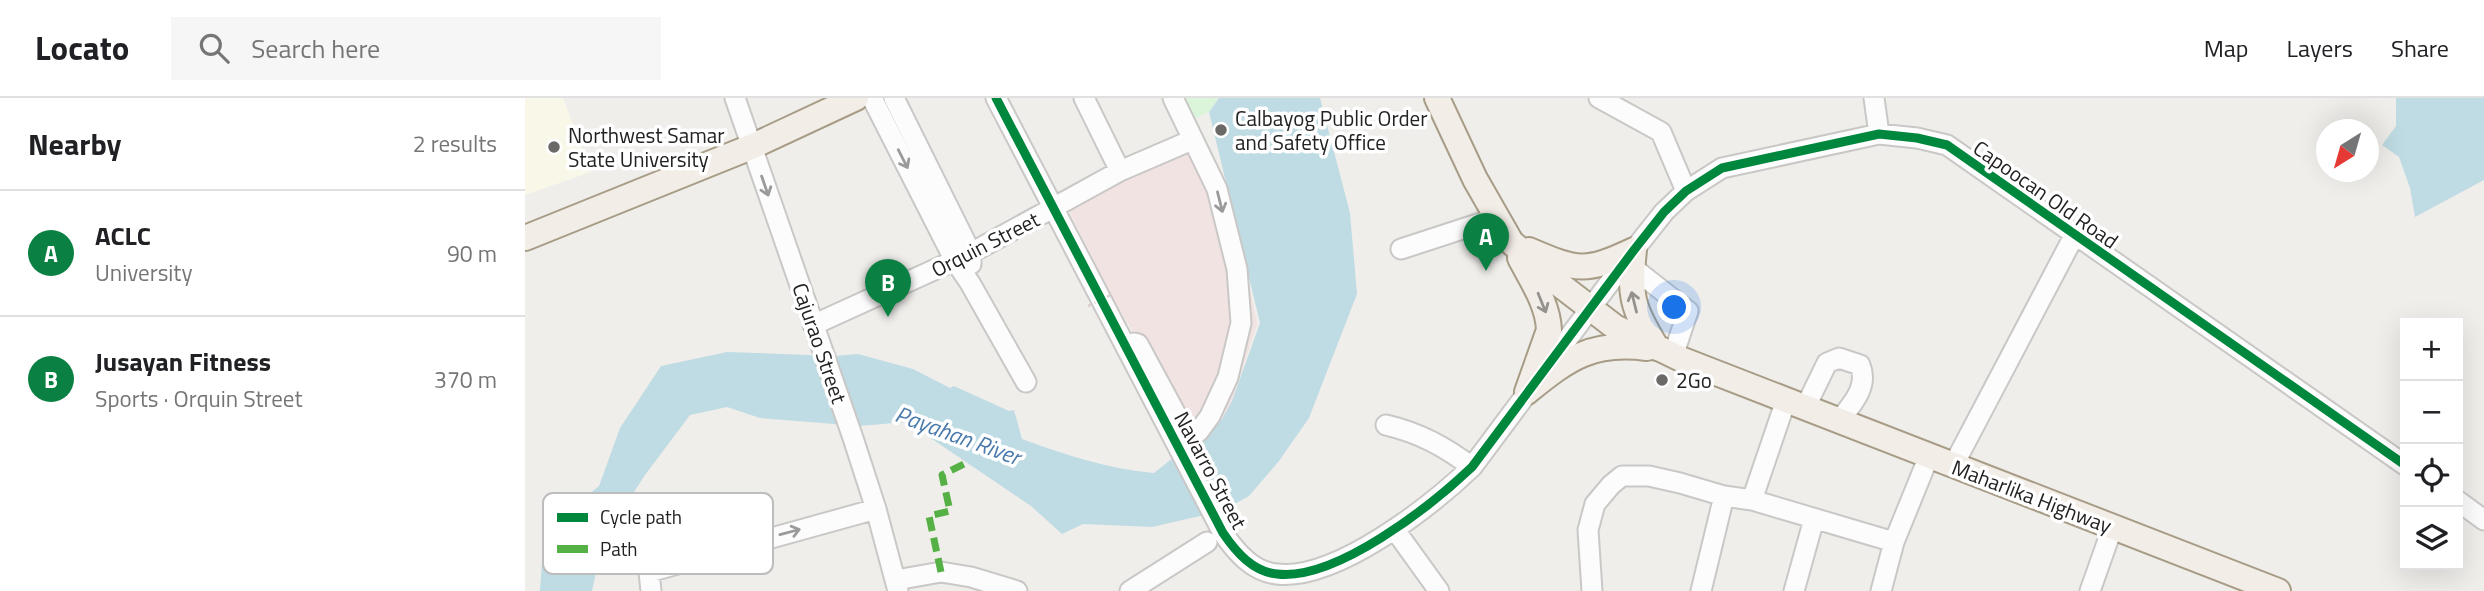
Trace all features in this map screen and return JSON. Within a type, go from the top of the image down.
[{"type":"main road","points":[[525,238],[751,147],[856,98]]},
{"type":"main road","points":[[1437,98],[1496,218],[1540,296],[1549,320],[1546,342],[1527,392]]},
{"type":"main road","points":[[1511,242],[1570,267],[1580,268],[1633,258],[1632,295],[1635,309],[1666,353]]},
{"type":"main road","points":[[1511,242],[1591,310],[1615,327],[1666,353]]},
{"type":"main road","points":[[1527,392],[1573,358],[1603,347],[1627,345],[1666,353]]},
{"type":"main road","name":"Maharlika Highway","points":[[1666,353],[2278,591]]},
{"type":"street","name":"Cajurao Street","points":[[734,98],[853,439],[897,586]]},
{"type":"street","points":[[872,98],[963,257]]},
{"type":"street","points":[[894,98],[963,257],[970,282],[1026,382]]},
{"type":"street","name":"Navarro Street","points":[[996,98],[1213,515],[1235,551],[1256,568],[1297,583],[1316,570],[1395,530],[1439,499],[1472,467],[1591,310]]},
{"type":"street","points":[[1084,98],[1120,171]]},
{"type":"street","points":[[1122,341],[1138,344],[1185,431],[1193,435],[1199,431],[1210,416],[1228,377],[1241,323],[1237,270],[1217,188],[1173,98]]},
{"type":"street","points":[[1599,98],[1661,132],[1686,191]]},
{"type":"street","points":[[1874,98],[1879,134]]},
{"type":"street","name":"Capoocan Old Road","points":[[1591,310],[1633,258],[1664,212],[1686,191],[1721,168],[1879,134],[1917,138],[1947,145],[2400,462]]},
{"type":"street","name":"Orquin Street","points":[[814,329],[963,257],[1120,171],[1192,141]]},
{"type":"street","points":[[1401,249],[1496,218]]},
{"type":"street","points":[[1952,466],[2074,236]]},
{"type":"street","points":[[1633,258],[1688,311],[1666,353]]},
{"type":"street","points":[[1752,500],[1796,404],[1827,363],[1839,358],[1860,365],[1863,373],[1861,389],[1839,421]]},
{"type":"street","points":[[1387,425],[1412,431],[1446,447],[1472,467]]},
{"type":"street","points":[[1881,591],[1894,542],[1929,456]]},
{"type":"street","points":[[1592,591],[1588,530],[1595,504],[1622,476],[1649,475],[1724,496],[1752,500],[1894,542]]},
{"type":"street","points":[[1701,591],[1724,496]]},
{"type":"street","points":[[2463,505],[2484,520]]},
{"type":"street","points":[[773,538],[876,509]]},
{"type":"street","points":[[1794,591],[1814,519]]},
{"type":"street","points":[[2089,591],[2113,527]]},
{"type":"street","points":[[1395,530],[1439,591]]},
{"type":"street","points":[[1130,591],[1207,542]]},
{"type":"street","points":[[897,586],[941,572],[971,577],[1017,591]]},
{"type":"path","points":[[1088,306],[1111,295]]},
{"type":"shaded area","name":"Northwest Samar State University","points":[[525,98],[563,98],[591,172],[525,195]]},
{"type":"shaded area","points":[[1190,148],[1238,229],[1257,324],[1232,401],[1222,419],[1190,444],[1164,384],[1111,295],[1066,204]]},
{"type":"green space","points":[[1180,98],[1218,98],[1209,112],[1189,121]]},
{"type":"water","name":"Payahan River","points":[[1219,98],[1320,98],[1350,213],[1357,294],[1309,418],[1279,461],[1249,496],[1222,511],[1152,527],[1083,524],[1062,534],[1031,506],[907,422],[859,426],[760,418],[727,407],[690,415],[633,493],[590,493],[599,486],[620,428],[661,366],[727,352],[835,356],[858,354],[913,369],[950,388],[954,386],[1009,411],[1014,410],[1022,439],[1087,460],[1154,473],[1222,419],[1232,401],[1260,323],[1209,112]]},
{"type":"water","points":[[2396,98],[2484,98],[2484,180],[2415,217],[2410,188],[2399,157],[2382,145],[2396,126]]},
{"type":"water","points":[[543,546],[543,574],[596,574],[592,591],[540,591]]},
{"type":"marked path","points":[[941,572],[929,516],[950,511],[942,475],[964,464]]},
{"type":"cycle path","points":[[996,98],[1223,533],[1246,560],[1268,572],[1301,573],[1327,566],[1354,554],[1408,520],[1472,467],[1634,250],[1664,212],[1686,191],[1722,168],[1879,134],[1917,138],[1947,145],[2400,462]]},
{"type":"place","name":"Calbayog Public Order and Safety Office","points":[[1221,130]]},
{"type":"place","name":"Northwest Samar State University","points":[[554,147]]},
{"type":"place","name":"ACLC","points":[[1486,271]]},
{"type":"place","name":"Jusayan Fitness","points":[[888,317]]},
{"type":"place","name":"2Go","points":[[1662,380]]}]
